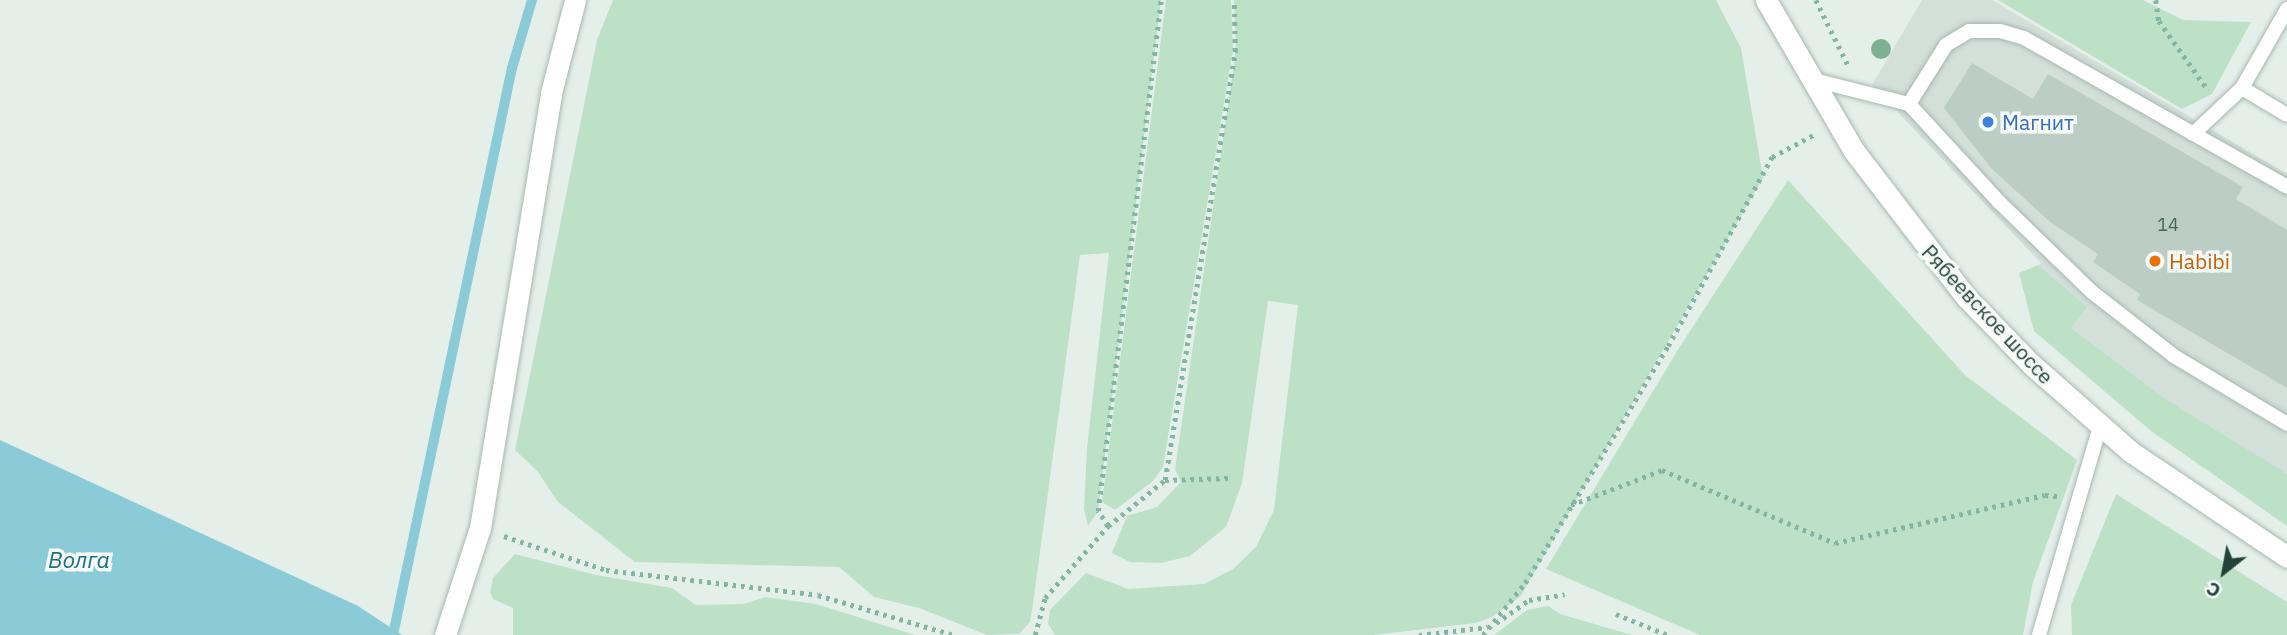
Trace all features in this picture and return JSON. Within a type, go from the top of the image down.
[{"type":"street","points":[[445,635],[480,528],[551,93],[575,0]]},
{"type":"street","name":"Рябеевское шоссе","points":[[1766,0],[1835,124],[1908,227],[1967,298],[2100,426],[2196,499],[2287,557]]},
{"type":"lane","points":[[2193,134],[2242,88],[2287,9]]},
{"type":"lane","points":[[1909,104],[1946,45],[1969,31],[2000,31],[2024,38],[2287,187]]},
{"type":"lane","points":[[1808,79],[1909,104],[1999,202],[2092,292],[2174,356],[2287,424]]},
{"type":"lane","points":[[2242,88],[2287,115]]},
{"type":"lane","points":[[2039,635],[2100,426]]},
{"type":"path","points":[[1108,526],[1098,511],[1161,0]]},
{"type":"path","points":[[1165,480],[1235,51],[1234,0]]},
{"type":"path","points":[[1816,0],[1846,62],[1868,94]]},
{"type":"path","points":[[2156,0],[2159,21],[2176,50],[2222,107]]},
{"type":"path","points":[[1483,635],[1525,583],[1668,346],[1772,157],[1835,124]]},
{"type":"path","points":[[1570,505],[1662,470],[1835,543],[2046,495],[2079,498]]},
{"type":"path","points":[[1035,635],[1045,598],[1108,526],[1165,480],[1230,478]]},
{"type":"path","points":[[480,528],[606,570],[818,595],[954,635]]},
{"type":"path","points":[[1419,635],[1489,627],[1529,600],[1566,594]]},
{"type":"path","points":[[1616,614],[1668,635]]},
{"type":"shaded area","points":[[1922,0],[1992,0],[2287,174],[2287,482],[2161,405],[2058,325],[2030,276],[2041,263],[1872,85]]},
{"type":"green space","points":[[613,0],[1161,0],[1098,511],[1088,526],[1084,509],[1087,448],[1109,253],[1080,255],[1033,604],[1030,622],[1019,634],[987,635],[919,608],[874,597],[839,567],[635,562],[558,502],[538,472],[515,450],[597,40]]},
{"type":"green space","points":[[1166,0],[1231,0],[1233,50],[1163,467],[1153,481],[1115,510],[1102,502]]},
{"type":"green space","points":[[1234,0],[1716,0],[1741,48],[1763,178],[1520,597],[1492,617],[1476,623],[1373,635],[1055,635],[1048,624],[1050,610],[1086,573],[1128,589],[1204,584],[1233,569],[1256,547],[1274,510],[1298,305],[1268,301],[1242,483],[1226,527],[1190,556],[1161,563],[1130,562],[1112,553],[1127,516],[1157,507],[1181,482],[1175,469],[1236,50]]},
{"type":"green space","points":[[1998,0],[2143,0],[2183,20],[2251,22],[2212,94],[2182,109]]},
{"type":"green space","points":[[1788,180],[1965,375],[2077,460],[2033,582],[2023,635],[1700,635],[1546,569],[1679,348]]},
{"type":"green space","points":[[2038,265],[2087,307],[2071,328],[2162,397],[2287,474],[2287,526],[2151,431],[2034,331],[2019,273]]},
{"type":"green space","points":[[2116,494],[2287,602],[2287,635],[2072,635],[2071,605]]},
{"type":"green space","points":[[515,554],[596,575],[672,588],[696,605],[744,604],[765,597],[816,604],[915,635],[513,635],[513,608],[493,599],[490,592],[493,578]]},
{"type":"green space","points":[[1548,606],[1560,614],[1632,635],[1494,635],[1527,610]]},
{"type":"water","name":"Волга","points":[[0,440],[358,606],[402,635],[0,635]]},
{"type":"building","points":[[1972,63],[2033,99],[2048,74],[2243,187],[2236,199],[2287,230],[2287,388],[2137,300],[2140,294],[2093,262],[2098,254],[2049,221],[1991,168],[1944,108]]},
{"type":"waterway","points":[[393,635],[512,68],[532,0]]},
{"type":"place","name":"Магнит","points":[[1988,122]]},
{"type":"place","name":"Habibi","points":[[2155,261]]}]
